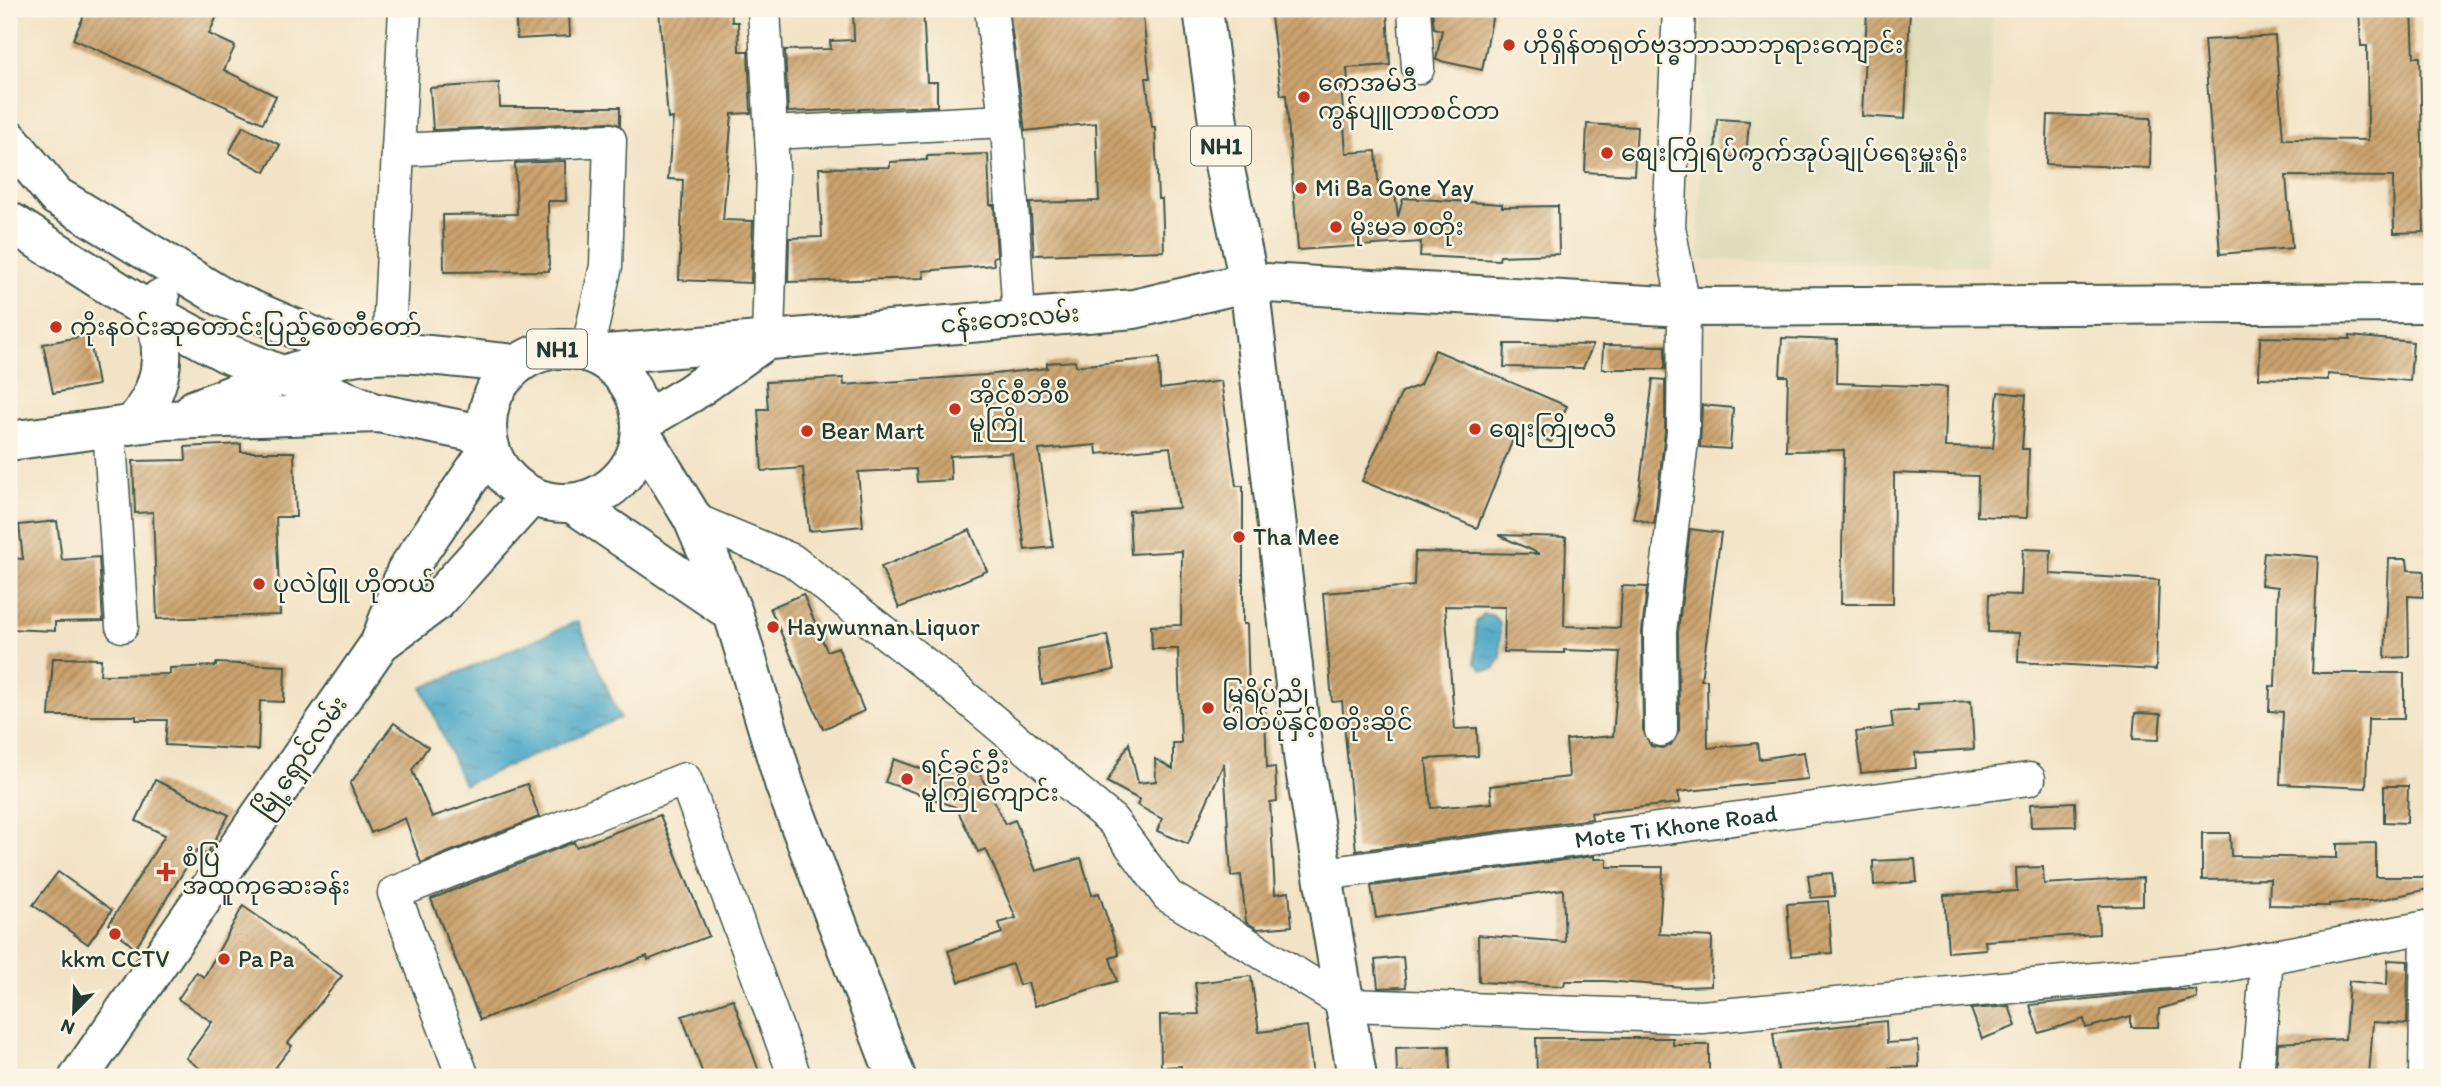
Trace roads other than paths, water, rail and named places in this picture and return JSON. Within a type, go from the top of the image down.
[{"type":"main road","name":"NH1","points":[[1203,9],[1223,160],[1249,282]]},
{"type":"main road","points":[[9,139],[56,196],[222,297],[372,354],[516,365]]},
{"type":"main road","points":[[9,221],[153,314],[226,353],[378,413],[489,442],[499,467],[513,484],[531,496],[551,502],[572,503],[606,492],[631,468],[642,428],[768,338]]},
{"type":"main road","points":[[137,423],[149,404],[161,371],[161,336],[153,314],[173,269]]},
{"type":"main road","name":"ငန်းတေးလမ်း","points":[[591,353],[1134,309],[1249,282],[1684,307],[2432,303]]},
{"type":"main road","points":[[1249,282],[1304,762],[1348,1005],[1357,1077]]},
{"type":"main road","name":"NH1","points":[[489,442],[487,415],[492,396],[502,379],[516,365],[550,349],[591,353],[619,370],[636,394],[642,428]]},
{"type":"main road","points":[[137,423],[285,376],[372,354]]},
{"type":"main road","points":[[9,441],[137,423],[378,413]]},
{"type":"main road","points":[[642,428],[693,519],[733,613],[785,786],[896,1077]]},
{"type":"main road","name":"မြို့ရှောင်လမ်း","points":[[79,1077],[380,643],[406,571],[489,442]]},
{"type":"main road","name":"မြို့ရှောင်လမ်း","points":[[380,643],[436,602],[531,496]]},
{"type":"main road","points":[[572,503],[733,613]]},
{"type":"street","points":[[372,354],[398,150],[405,9]]},
{"type":"street","points":[[764,9],[774,170],[768,338]]},
{"type":"street","points":[[991,9],[1005,121],[1019,318]]},
{"type":"street","points":[[1415,9],[1418,68]]},
{"type":"street","points":[[1661,730],[1660,632],[1683,432],[1684,307],[1669,227],[1679,9]]},
{"type":"street","points":[[771,134],[1005,121]]},
{"type":"street","points":[[398,150],[610,140],[606,266],[591,353]]},
{"type":"street","points":[[122,626],[137,423]]},
{"type":"street","points":[[693,519],[792,560],[934,671],[1112,820],[1168,896],[1348,1005],[1702,1017],[2218,967],[2430,926],[2425,1077]]},
{"type":"street","points":[[463,1077],[394,893],[685,779],[795,1077]]},
{"type":"street","name":"Mote Ti Khone Road","points":[[1324,874],[2029,779]]},
{"type":"street","points":[[2257,1077],[2267,957]]},
{"type":"water","points":[[1484,614],[1492,615],[1500,623],[1501,658],[1494,669],[1483,670],[1475,662],[1476,622]]},
{"type":"water","points":[[578,621],[620,718],[464,785],[422,688]]},
{"type":"place","name":"ဟိုရှိန်တရုတ်ဗုဒ္ဓဘာသာဘုရားကျောင်း","points":[[1509,45]]},
{"type":"place","name":"ကေအမ်ဒီ ကွန်ပျူတာစင်တာ","points":[[1304,97]]},
{"type":"place","name":"စျေးကြိုရပ်ကွက်အုပ်ချုပ်ရေးမှူးရုံး","points":[[1607,153]]},
{"type":"place","name":"Mi Ba Gone Yay","points":[[1301,188]]},
{"type":"place","name":"မိုးမခ စတိုး","points":[[1336,227]]},
{"type":"place","name":"ကိုးနဝင်းဆုတောင်းပြည့်စေတီတော်","points":[[56,327]]},
{"type":"place","name":"အိုင်စီဘီစီ မူကြို","points":[[955,409]]},
{"type":"place","name":"စျေးကြိုဗလီ","points":[[1475,429]]},
{"type":"place","name":"Bear Mart","points":[[807,431]]},
{"type":"place","name":"Tha Mee","points":[[1239,537]]},
{"type":"place","name":"ပုလဲဖြူ ဟိုတယ်","points":[[259,584]]},
{"type":"place","name":"Haywunnan Liquor","points":[[773,627]]},
{"type":"place","name":"မြရိပ်ညို ဓါတ်ပုံနှင့်စတိုးဆိုင်","points":[[1208,708]]},
{"type":"place","name":"ရင်ခွင်ဦး မူကြိုကျောင်း","points":[[907,779]]},
{"type":"place","name":"စံပြ အထူကုဆေးခန်း","points":[[166,872]]},
{"type":"place","name":"kkm CCTV","points":[[115,934]]},
{"type":"place","name":"Pa Pa","points":[[224,959]]}]
